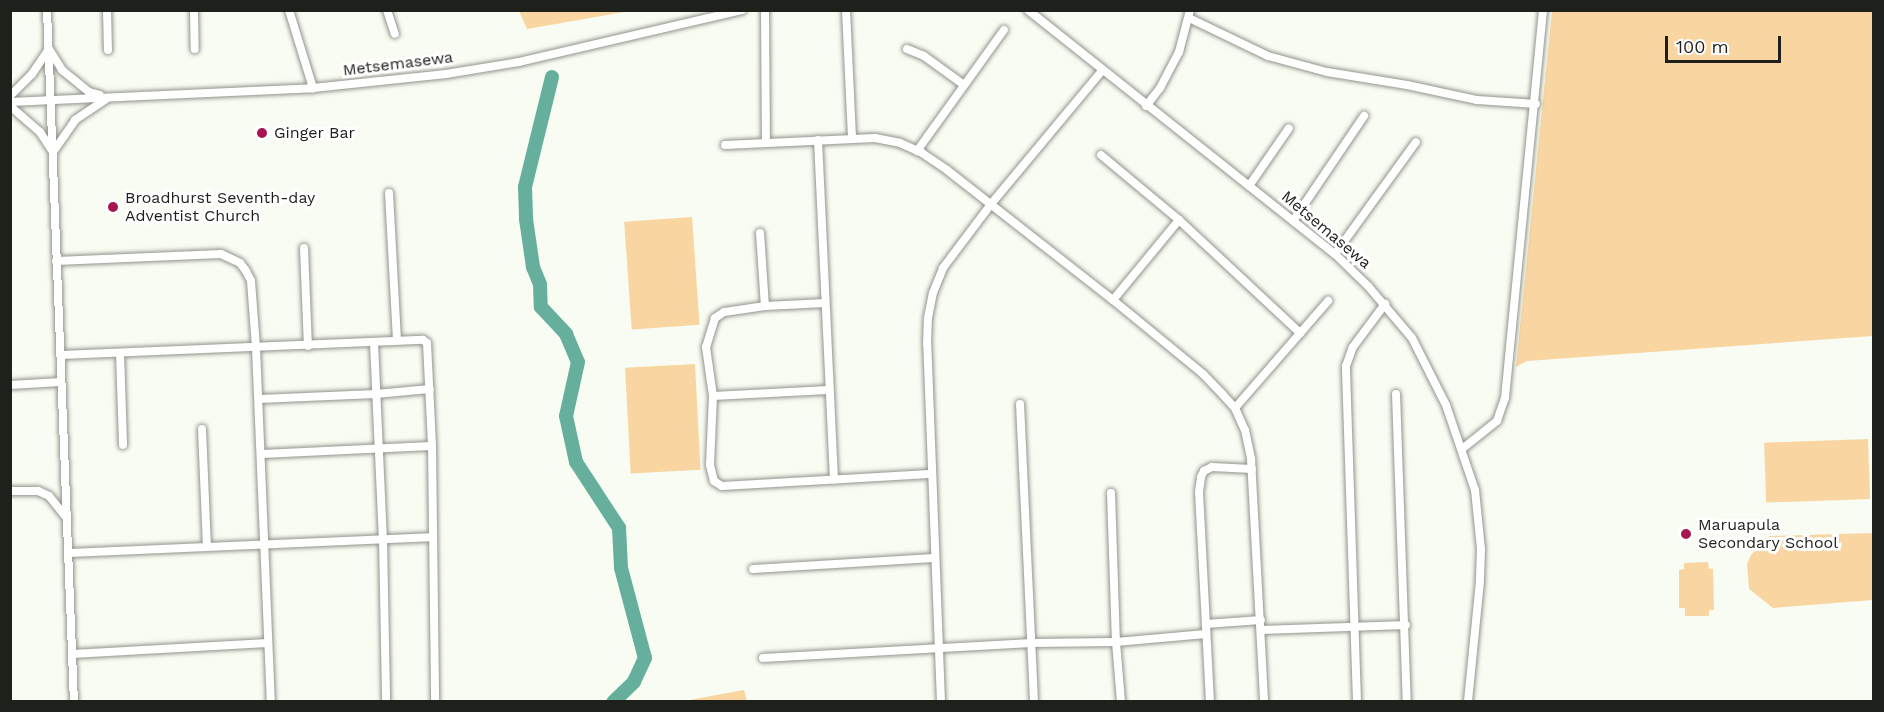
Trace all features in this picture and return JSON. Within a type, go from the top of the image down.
[{"type":"street","points":[[47,10],[74,702]]},
{"type":"street","points":[[107,10],[108,50]]},
{"type":"street","points":[[194,10],[195,49]]},
{"type":"street","points":[[289,10],[314,88]]},
{"type":"street","points":[[387,10],[395,34]]},
{"type":"street","name":"Metsemasewa","points":[[10,104],[51,99],[314,88],[446,74],[519,62],[742,10]]},
{"type":"street","points":[[765,10],[766,143]]},
{"type":"street","points":[[846,10],[852,139]]},
{"type":"street","name":"Metsemasewa","points":[[1028,10],[1335,254],[1384,304],[1412,338],[1446,405],[1475,490],[1481,549],[1478,611],[1468,702]]},
{"type":"street","points":[[1462,449],[1484,434],[1497,420],[1505,398],[1544,10]]},
{"type":"street","points":[[1146,105],[1160,88],[1179,52],[1189,14],[1268,56],[1327,72],[1407,85],[1477,100],[1536,104]]},
{"type":"street","points":[[917,151],[1004,30]]},
{"type":"street","points":[[10,96],[32,74],[49,49]]},
{"type":"street","points":[[49,49],[62,70],[76,82],[89,92],[109,97]]},
{"type":"street","points":[[907,49],[924,56],[964,85]]},
{"type":"street","points":[[941,702],[930,474],[927,318],[933,293],[943,268],[991,204],[1102,71]]},
{"type":"street","points":[[53,152],[75,120],[109,97]]},
{"type":"street","points":[[10,104],[40,132],[53,152]]},
{"type":"street","points":[[1293,221],[1364,116]]},
{"type":"street","points":[[1249,186],[1289,128]]},
{"type":"street","points":[[725,145],[875,138],[900,142],[947,170],[1203,374],[1235,408],[1245,430],[1252,469],[1264,702]]},
{"type":"street","points":[[818,140],[834,480]]},
{"type":"street","points":[[1335,254],[1416,142]]},
{"type":"street","points":[[1101,154],[1179,220],[1300,333]]},
{"type":"street","points":[[389,193],[397,342]]},
{"type":"street","points":[[1113,300],[1179,220]]},
{"type":"street","points":[[760,233],[765,306]]},
{"type":"street","points":[[304,248],[308,346]]},
{"type":"street","points":[[56,261],[221,254],[232,257],[240,263],[251,281],[259,399],[271,702]]},
{"type":"street","points":[[1235,408],[1328,301]]},
{"type":"street","points":[[825,303],[765,306],[724,312],[714,318],[706,347],[706,366],[713,396],[710,465],[712,476],[717,484],[730,486],[930,474]]},
{"type":"street","points":[[1357,702],[1352,625],[1346,366],[1353,347],[1384,304]]},
{"type":"street","points":[[61,355],[423,340],[428,343],[432,446],[435,702]]},
{"type":"street","points":[[374,343],[380,448],[386,702]]},
{"type":"street","points":[[120,353],[123,445]]},
{"type":"street","points":[[10,385],[61,382]]},
{"type":"street","points":[[259,399],[376,394],[430,389]]},
{"type":"street","points":[[713,396],[828,390]]},
{"type":"street","points":[[1396,394],[1407,702]]},
{"type":"street","points":[[1020,404],[1034,702]]},
{"type":"street","points":[[202,429],[207,546]]},
{"type":"street","points":[[261,454],[432,446]]},
{"type":"street","points":[[1210,702],[1199,492],[1201,477],[1204,471],[1212,467],[1252,469]]},
{"type":"street","points":[[10,491],[38,491],[49,496],[67,518]]},
{"type":"street","points":[[1111,493],[1120,702]]},
{"type":"street","points":[[68,553],[432,537]]},
{"type":"street","points":[[753,569],[934,558]]},
{"type":"street","points":[[1206,624],[1260,620]]},
{"type":"street","points":[[1261,630],[1352,625],[1406,625]]},
{"type":"street","points":[[763,658],[1032,643],[1116,642],[1206,634]]},
{"type":"street","points":[[72,654],[268,644]]},
{"type":"shaded area","points":[[519,11],[630,11],[527,29]]},
{"type":"shaded area","points":[[1552,11],[1873,11],[1873,336],[1527,361],[1516,367]]},
{"type":"shaded area","points":[[692,217],[700,325],[632,329],[624,222]]},
{"type":"shaded area","points":[[695,364],[701,470],[631,474],[625,368]]},
{"type":"shaded area","points":[[1868,439],[1870,499],[1766,503],[1764,443]]},
{"type":"shaded area","points":[[1873,533],[1873,600],[1773,608],[1749,589],[1747,564],[1751,555],[1769,536]]},
{"type":"shaded area","points":[[1708,562],[1709,569],[1713,569],[1714,610],[1709,610],[1709,616],[1685,616],[1685,608],[1679,608],[1679,570],[1684,569],[1684,563]]},
{"type":"shaded area","points":[[744,690],[747,701],[684,701]]},
{"type":"waterway","points":[[552,77],[525,187],[526,219],[533,267],[540,284],[541,307],[566,334],[578,362],[566,416],[576,462],[619,528],[621,568],[645,658],[634,682],[613,702]]},
{"type":"place","name":"Ginger Bar","points":[[262,133]]},
{"type":"place","name":"Broadhurst Seventh-day Adventist Church","points":[[113,207]]},
{"type":"place","name":"Maruapula Secondary School","points":[[1686,534]]}]
